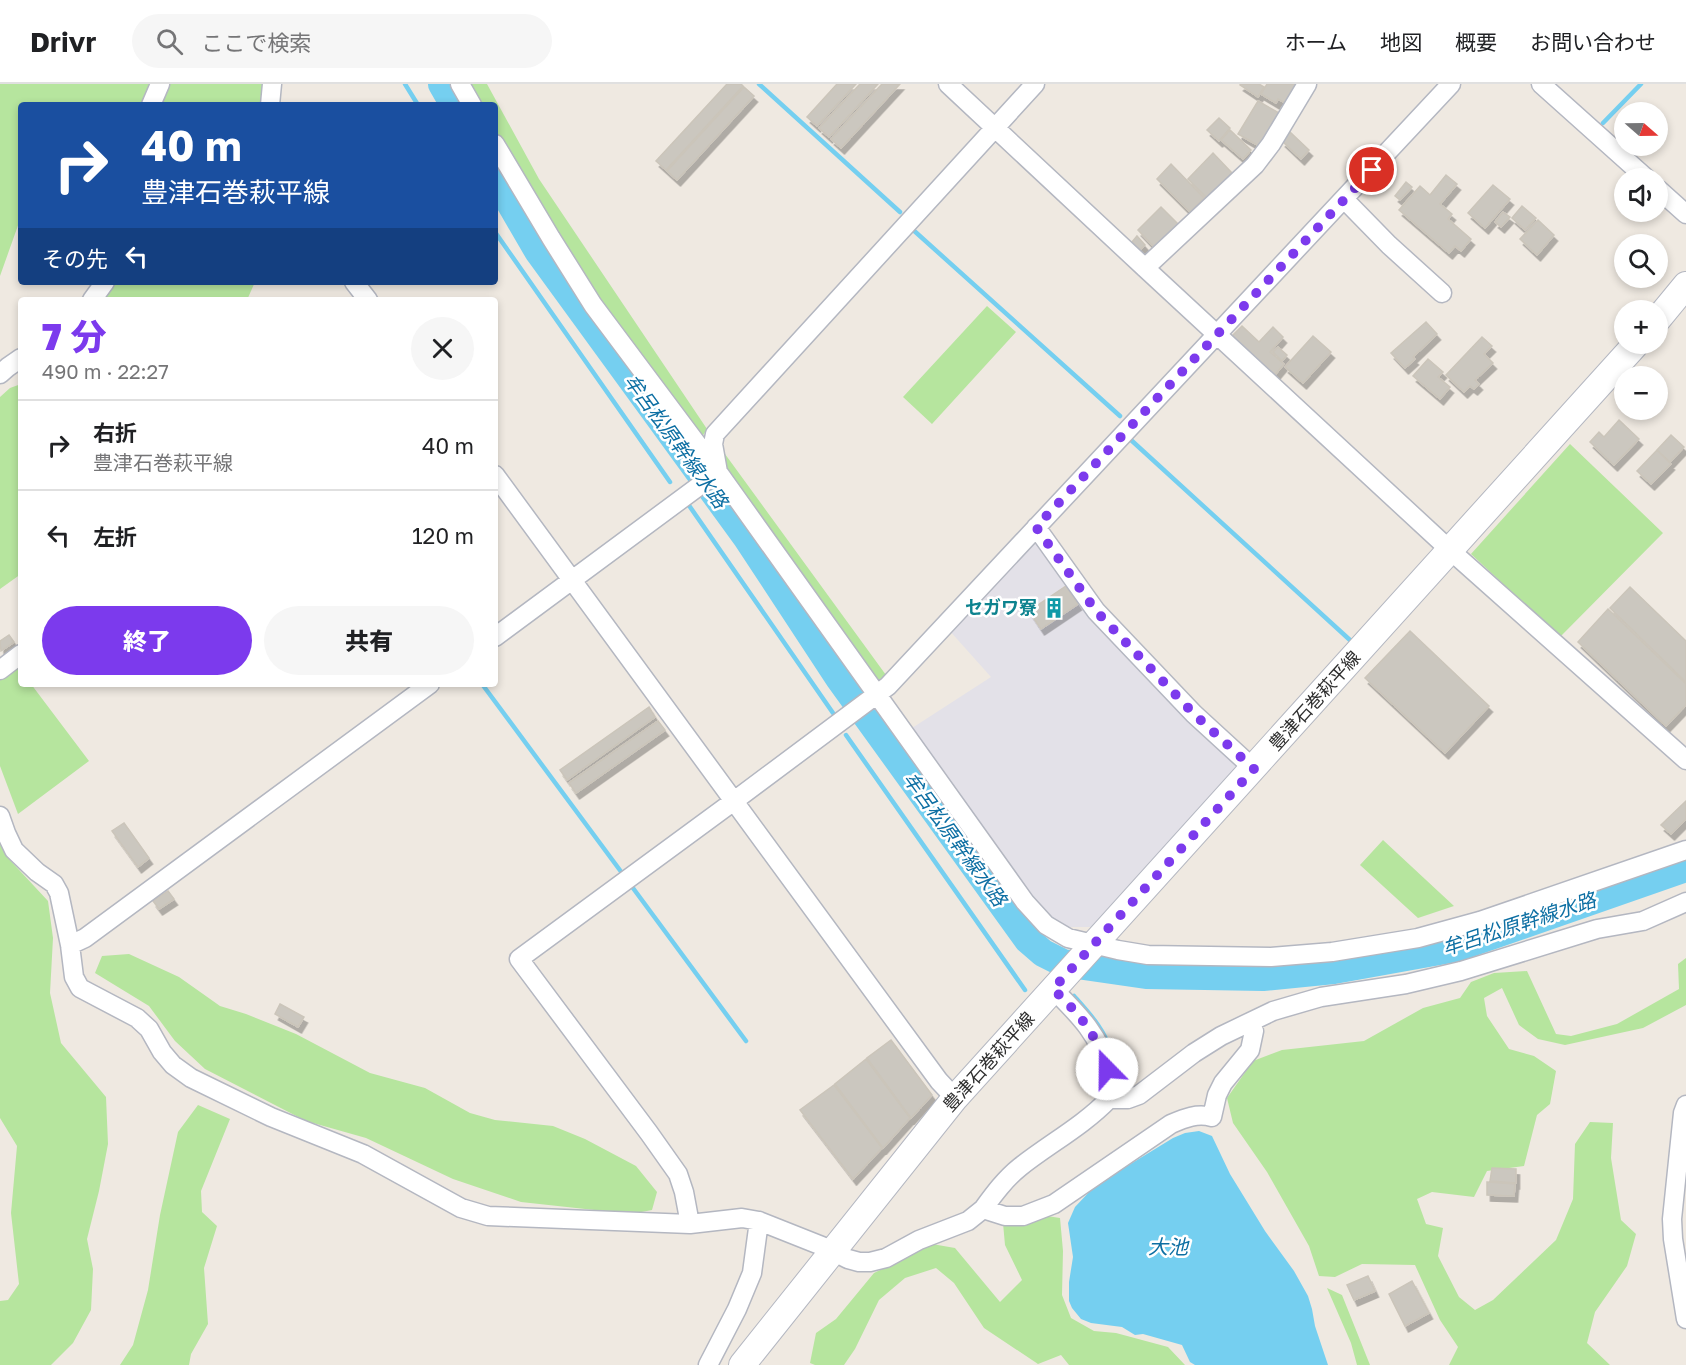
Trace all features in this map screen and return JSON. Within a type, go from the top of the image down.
[{"type":"main road","points":[[1668,308],[1686,285]]},
{"type":"main road","name":"豊津石巻萩平線","points":[[742,1365],[955,1098],[1627,354]]},
{"type":"street","points":[[153,102],[160,84]]},
{"type":"street","points":[[270,102],[272,84]]},
{"type":"street","points":[[460,84],[470,102]]},
{"type":"street","points":[[948,84],[1451,551],[1686,760]]},
{"type":"street","points":[[716,474],[713,444],[715,434],[1035,84]]},
{"type":"street","points":[[1145,268],[1255,165],[1307,84]]},
{"type":"street","points":[[690,1224],[678,1174],[519,959],[734,801],[896,678],[1451,84]]},
{"type":"street","points":[[1541,84],[1635,168]]},
{"type":"street","points":[[498,149],[593,305],[1025,902],[1046,925],[1068,938],[1090,948],[1149,955],[1270,957],[1342,951],[1418,938],[1480,921],[1686,850]]},
{"type":"street","points":[[1668,198],[1686,214]]},
{"type":"street","points":[[1344,200],[1442,293]]},
{"type":"street","points":[[356,285],[366,297]]},
{"type":"street","points":[[0,374],[18,360]]},
{"type":"street","points":[[498,635],[716,474]]},
{"type":"street","points":[[498,479],[939,1081],[955,1098]]},
{"type":"street","points":[[1036,527],[1096,611],[1194,714],[1254,769]]},
{"type":"street","points":[[0,670],[18,656]]},
{"type":"street","points":[[70,945],[85,938],[426,687]]},
{"type":"street","points":[[0,816],[14,850],[37,872],[54,884],[59,894],[74,977],[80,988],[137,1018],[149,1029],[162,1052],[173,1065],[191,1078],[271,1118],[363,1154],[461,1208],[488,1216],[690,1224],[742,1218],[759,1221],[859,1262],[886,1258],[919,1240],[968,1221],[983,1209],[998,1188],[1020,1168],[1094,1114],[1109,1099],[1128,1100],[1139,1095],[1194,1053],[1221,1036],[1273,1011],[1321,997],[1406,984],[1471,968],[1597,929],[1643,921],[1686,902]]},
{"type":"street","points":[[1055,987],[1090,1030],[1102,1052],[1107,1069],[1109,1099]]},
{"type":"street","points":[[983,1209],[1005,1216],[1023,1216],[1054,1204],[1171,1124],[1190,1116],[1203,1114],[1212,1117],[1217,1095],[1223,1083],[1250,1050],[1254,1030],[1249,1023]]},
{"type":"street","points":[[1686,1105],[1683,1113],[1672,1219],[1673,1239],[1686,1318]]},
{"type":"street","points":[[708,1365],[737,1309],[752,1273],[759,1221]]},
{"type":"shaded area","points":[[1035,538],[1243,764],[1098,927],[1063,927],[1044,911],[1021,885],[909,730],[991,677],[949,630]]},
{"type":"green space","points":[[0,84],[152,84],[145,102],[18,102],[18,225],[0,276]]},
{"type":"green space","points":[[167,84],[263,84],[261,102],[160,102]]},
{"type":"green space","points":[[468,84],[487,84],[497,102],[477,102]]},
{"type":"green space","points":[[498,104],[539,179],[707,429],[702,437],[604,308],[560,242],[498,136]]},
{"type":"green space","points":[[111,285],[254,285],[248,297],[102,297]]},
{"type":"green space","points":[[987,306],[1016,332],[932,424],[903,397]]},
{"type":"green space","points":[[18,385],[18,576],[0,589],[0,397],[10,388]]},
{"type":"green space","points":[[721,437],[725,454],[886,675],[879,680],[874,680],[724,472]]},
{"type":"green space","points":[[1570,444],[1663,533],[1560,637],[1471,554]]},
{"type":"green space","points":[[18,667],[18,687],[33,687],[89,761],[18,814],[0,766],[0,680]]},
{"type":"green space","points":[[1383,840],[1454,906],[1418,918],[1360,865]]},
{"type":"green space","points":[[0,844],[8,858],[48,901],[53,938],[50,993],[61,1043],[106,1097],[108,1144],[87,1239],[93,1269],[91,1310],[73,1343],[51,1365],[0,1365],[0,1301],[8,1300],[19,1284],[11,1213],[17,1146],[0,1118]]},
{"type":"green space","points":[[129,954],[179,977],[220,1006],[296,1034],[370,1073],[425,1088],[470,1113],[495,1120],[553,1126],[585,1139],[636,1166],[657,1192],[652,1210],[631,1214],[521,1202],[453,1179],[366,1138],[306,1121],[205,1069],[175,1041],[149,1006],[95,973],[102,956]]},
{"type":"green space","points":[[1686,958],[1686,1005],[1643,1028],[1565,1045],[1538,1039],[1519,1025],[1502,988],[1484,998],[1487,1016],[1509,1049],[1534,1056],[1556,1071],[1550,1104],[1537,1115],[1524,1166],[1487,1171],[1474,1197],[1432,1192],[1417,1199],[1426,1224],[1443,1228],[1438,1256],[1459,1297],[1475,1310],[1493,1300],[1556,1240],[1573,1199],[1575,1144],[1590,1122],[1613,1123],[1611,1158],[1621,1220],[1636,1234],[1627,1266],[1595,1312],[1587,1343],[1610,1365],[1449,1365],[1458,1347],[1440,1320],[1415,1265],[1362,1264],[1335,1277],[1319,1276],[1309,1246],[1267,1172],[1233,1123],[1227,1098],[1253,1061],[1282,1050],[1364,1041],[1423,1008],[1460,998],[1471,982],[1494,973],[1527,971],[1556,1034],[1571,1036],[1617,1024],[1679,989],[1678,964]]},
{"type":"green space","points":[[198,1105],[230,1119],[201,1191],[202,1212],[217,1226],[204,1268],[208,1324],[191,1354],[189,1365],[120,1365],[133,1345],[148,1290],[160,1215],[178,1132]]},
{"type":"green space","points":[[1047,1216],[1060,1218],[1063,1251],[1062,1295],[1071,1318],[1094,1331],[1116,1333],[1168,1347],[1185,1365],[1069,1365],[1061,1355],[1038,1364],[984,1328],[954,1283],[936,1268],[905,1278],[879,1300],[855,1349],[844,1365],[810,1363],[816,1333],[836,1319],[874,1273],[932,1244],[955,1248],[1000,1302],[1022,1280],[1005,1245],[1003,1223]]},
{"type":"green space","points":[[1327,1288],[1342,1295],[1370,1365],[1357,1365],[1351,1343]]},
{"type":"water","name":"大池","points":[[1199,1131],[1212,1136],[1230,1174],[1308,1296],[1328,1365],[1195,1365],[1190,1362],[1182,1345],[1143,1334],[1135,1335],[1122,1327],[1091,1323],[1081,1319],[1072,1308],[1069,1301],[1069,1282],[1073,1257],[1068,1223],[1075,1207],[1092,1189],[1124,1168],[1173,1138]]},
{"type":"building","points":[[727,84],[743,86],[666,170],[656,161]]},
{"type":"building","points":[[837,84],[856,84],[817,126],[807,117]]},
{"type":"building","points":[[860,84],[878,84],[829,137],[819,128]]},
{"type":"building","points":[[882,84],[900,84],[841,148],[831,139]]},
{"type":"building","points":[[1241,84],[1259,84],[1264,87],[1258,97]]},
{"type":"building","points":[[1267,84],[1301,84],[1289,105],[1278,99],[1276,103],[1261,94]]},
{"type":"building","points":[[744,87],[754,96],[677,180],[667,171]]},
{"type":"building","points":[[1258,101],[1279,113],[1259,146],[1238,134]]},
{"type":"building","points":[[1219,118],[1230,128],[1219,141],[1207,130]]},
{"type":"building","points":[[1230,130],[1251,150],[1243,159],[1221,140]]},
{"type":"building","points":[[1290,132],[1309,150],[1301,159],[1282,141]]},
{"type":"building","points":[[1213,153],[1232,173],[1207,198],[1188,179]]},
{"type":"building","points":[[1171,164],[1204,198],[1190,212],[1157,179]]},
{"type":"building","points":[[1446,175],[1457,184],[1440,204],[1452,214],[1448,219],[1471,239],[1461,251],[1455,246],[1449,253],[1399,210],[1420,186],[1430,195]]},
{"type":"building","points":[[1406,182],[1412,187],[1400,200],[1395,196]]},
{"type":"building","points":[[1493,185],[1510,199],[1485,228],[1468,213]]},
{"type":"building","points":[[1522,206],[1536,218],[1525,230],[1512,218]]},
{"type":"building","points":[[1161,207],[1178,224],[1154,247],[1138,230]]},
{"type":"building","points":[[1503,212],[1510,217],[1501,227],[1495,222]]},
{"type":"building","points":[[1538,220],[1554,235],[1537,255],[1520,239]]},
{"type":"building","points":[[1137,236],[1145,245],[1140,250],[1132,242]]},
{"type":"building","points":[[1426,322],[1437,334],[1405,368],[1391,353]]},
{"type":"building","points":[[1242,326],[1259,342],[1273,327],[1283,337],[1270,352],[1284,364],[1274,376],[1231,337]]},
{"type":"building","points":[[1313,336],[1331,352],[1303,383],[1285,367]]},
{"type":"building","points":[[1482,337],[1492,346],[1484,354],[1493,363],[1475,380],[1479,384],[1474,389],[1470,386],[1464,392],[1446,375]]},
{"type":"building","points":[[1278,347],[1287,355],[1282,361],[1273,352]]},
{"type":"building","points":[[1428,359],[1443,372],[1438,377],[1450,387],[1440,399],[1413,376]]},
{"type":"building","points":[[1619,420],[1639,439],[1614,465],[1590,442],[1599,432],[1604,437]]},
{"type":"building","points":[[1671,435],[1684,447],[1670,462],[1657,450]]},
{"type":"building","points":[[1657,450],[1671,464],[1651,484],[1637,471]]},
{"type":"building","name":"セガワ寮","points":[[1066,586],[1078,604],[1041,629],[1029,611]]},
{"type":"building","points":[[1630,587],[1686,641],[1686,682],[1610,608]]},
{"type":"building","points":[[1608,609],[1686,684],[1686,705],[1666,726],[1578,642]]},
{"type":"building","points":[[1410,631],[1489,706],[1445,753],[1365,678]]},
{"type":"building","points":[[9,635],[14,642],[1,651],[0,641]]},
{"type":"building","points":[[649,707],[655,717],[567,780],[560,770]]},
{"type":"building","points":[[658,721],[665,730],[576,793],[569,783]]},
{"type":"building","points":[[1686,801],[1686,819],[1671,834],[1661,825]]},
{"type":"building","points":[[124,823],[149,858],[138,867],[112,831]]},
{"type":"building","points":[[168,891],[174,899],[159,909],[153,901]]},
{"type":"building","points":[[280,1004],[304,1017],[298,1027],[275,1014]]},
{"type":"building","points":[[891,1040],[932,1095],[911,1118],[867,1058]]},
{"type":"building","points":[[866,1059],[910,1118],[883,1148],[835,1084]]},
{"type":"building","points":[[834,1085],[882,1148],[853,1179],[800,1110]]},
{"type":"building","points":[[1492,1168],[1516,1169],[1516,1183],[1490,1181]]},
{"type":"building","points":[[1487,1182],[1515,1184],[1514,1196],[1487,1195]]},
{"type":"building","points":[[1368,1276],[1375,1291],[1354,1300],[1347,1285]]},
{"type":"building","points":[[1412,1281],[1429,1313],[1405,1326],[1389,1294]]},
{"type":"waterway","points":[[405,84],[416,102]]},
{"type":"waterway","name":"牟呂松原幹線水路","points":[[442,84],[452,102]]},
{"type":"waterway","points":[[759,84],[900,212]]},
{"type":"waterway","points":[[1603,123],[1641,84]]},
{"type":"waterway","name":"牟呂松原幹線水路","points":[[498,182],[538,251],[747,538],[839,678],[1028,940],[1043,953],[1063,963],[1146,975],[1263,977],[1334,970],[1456,948],[1686,868]]},
{"type":"waterway","points":[[911,228],[1120,416]]},
{"type":"waterway","points":[[498,236],[670,482]]},
{"type":"waterway","points":[[1131,440],[1351,641]]},
{"type":"waterway","points":[[688,504],[833,713]]},
{"type":"waterway","points":[[484,687],[625,877]]},
{"type":"waterway","points":[[846,735],[1025,990]]},
{"type":"waterway","points":[[630,884],[746,1041]]},
{"type":"waterway","points":[[1074,996],[1102,1031],[1112,1055]]},
{"type":"waterway","points":[[1116,1072],[1119,1090]]},
{"type":"place","name":"セガワ寮","points":[[1054,608]]},
{"type":"route","points":[[1107,1069],[1102,1052],[1090,1030],[1053,989],[1254,769],[1194,714],[1096,611],[1036,527],[1372,170]]}]
